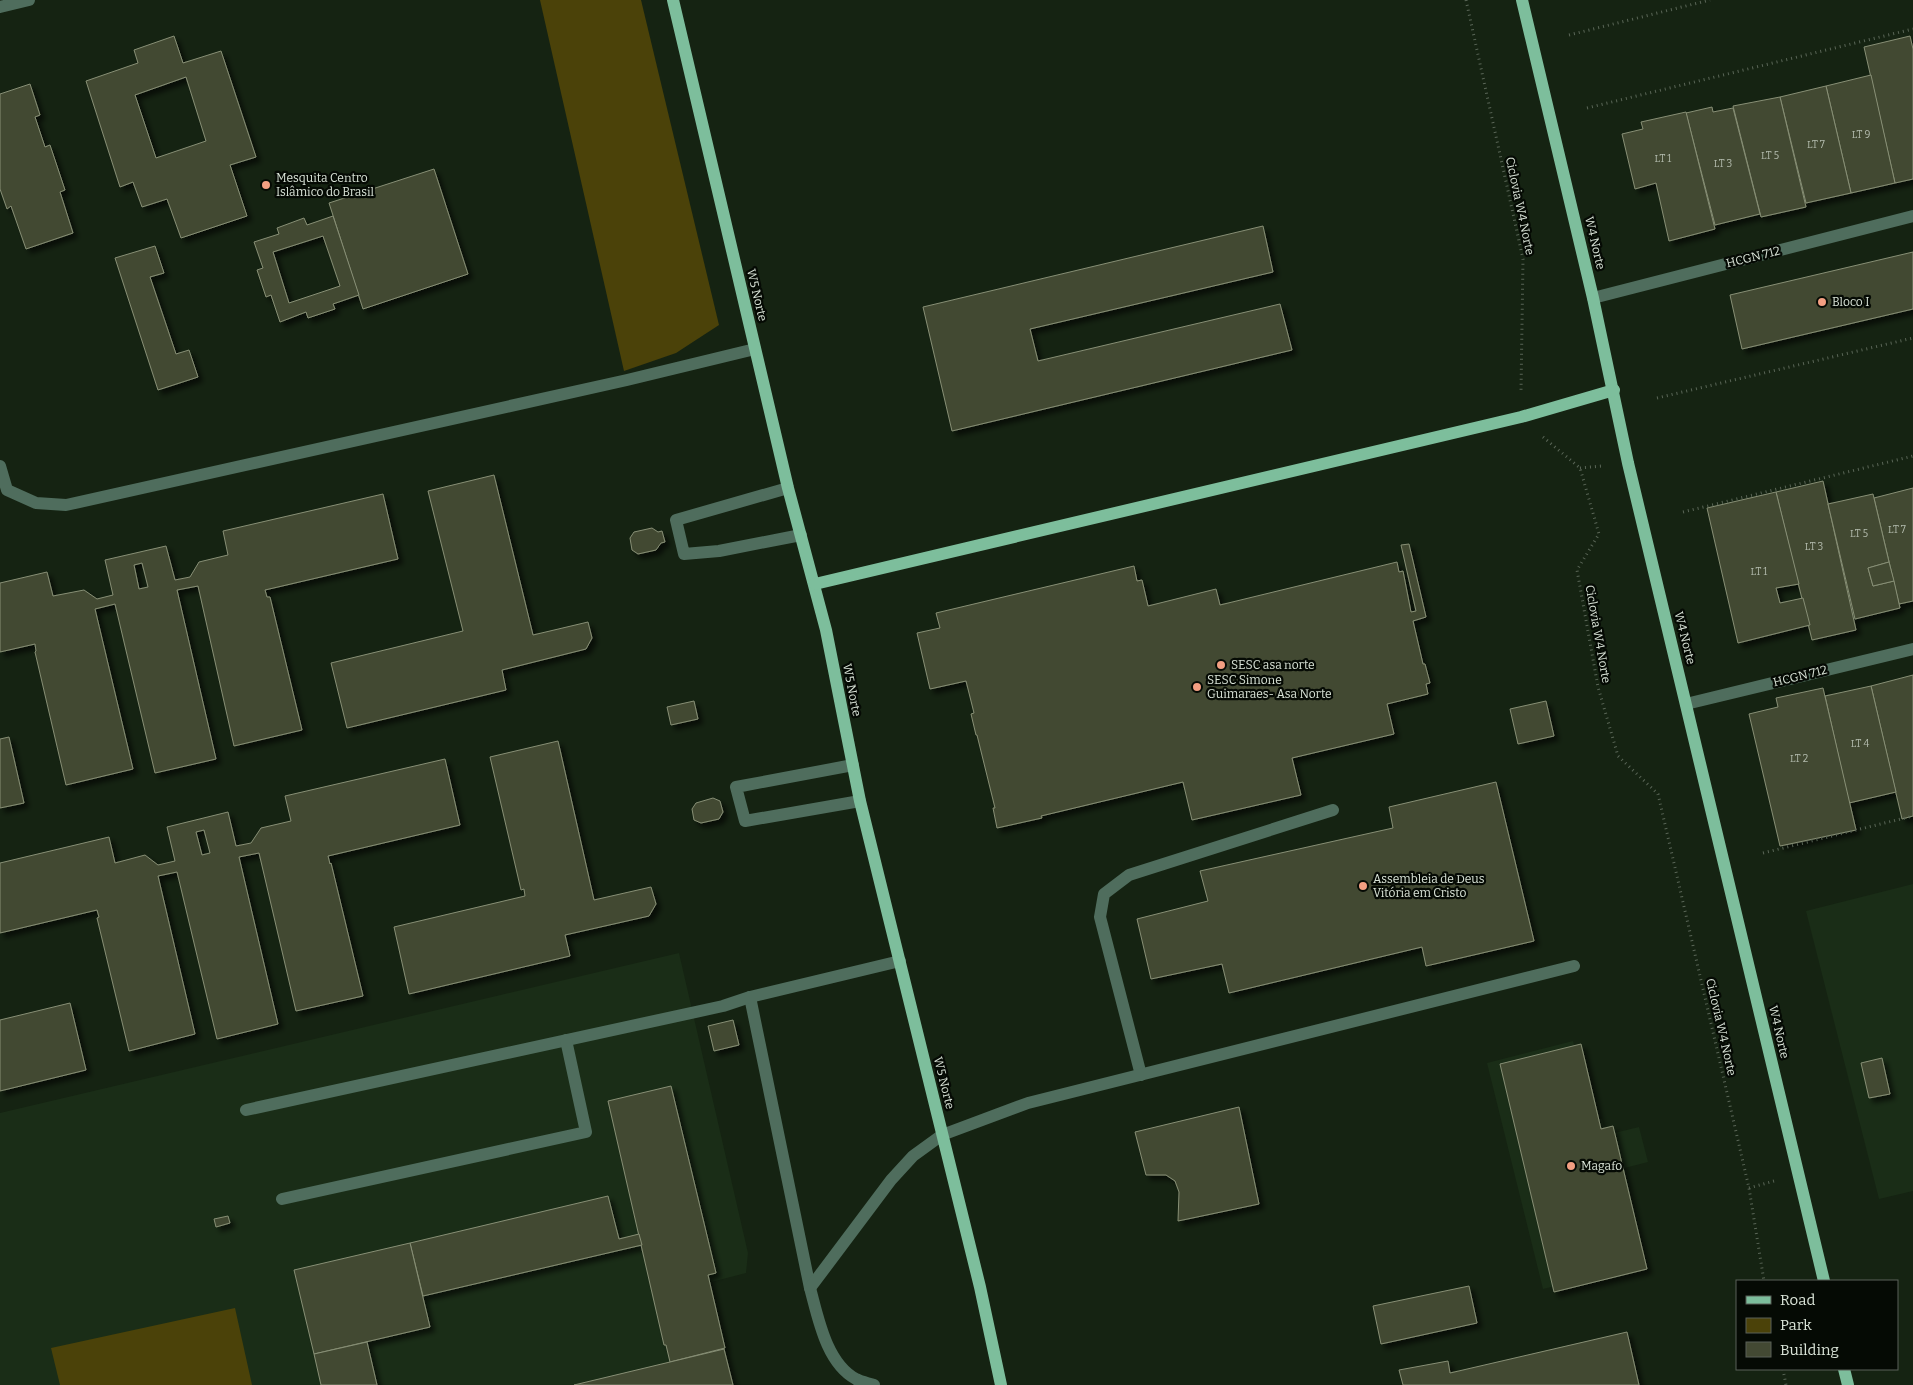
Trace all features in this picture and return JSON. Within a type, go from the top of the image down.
[{"type":"main road","name":"W5 Norte","points":[[673,0],[788,488],[815,584],[836,675],[860,801],[980,1287],[1002,1385]]},
{"type":"main road","name":"W4 Norte","points":[[1522,0],[1593,298],[1628,463],[1824,1280]]},
{"type":"main road","points":[[815,584],[1521,417],[1614,390]]},
{"type":"main road","points":[[1844,1370],[1848,1385]]},
{"type":"street","points":[[0,7],[29,0]]},
{"type":"street","name":"HCGN 712","points":[[1593,298],[1913,216]]},
{"type":"street","points":[[0,466],[7,490],[36,503],[66,505],[617,382],[756,349]]},
{"type":"street","points":[[788,488],[676,520],[684,554],[719,551],[801,535]]},
{"type":"street","name":"HCGN 712","points":[[1686,704],[1913,649]]},
{"type":"street","points":[[853,766],[736,786],[746,821],[860,801]]},
{"type":"street","points":[[1141,1075],[1100,917],[1104,894],[1129,875],[1333,810]]},
{"type":"street","points":[[246,1110],[723,1006],[750,997],[900,961]]},
{"type":"street","points":[[810,1288],[891,1180],[913,1156],[942,1135],[1028,1103],[1574,966]]},
{"type":"street","points":[[750,997],[810,1288],[828,1347],[840,1365],[855,1379],[874,1385]]},
{"type":"street","points":[[282,1199],[586,1132],[566,1040]]},
{"type":"path","name":"Ciclovia W4 Norte","points":[[1466,0],[1523,259],[1521,417],[1580,468],[1599,534],[1577,570],[1598,687],[1618,756],[1658,794],[1749,1188],[1764,1280]]},
{"type":"path","points":[[1569,35],[1710,0]]},
{"type":"path","points":[[1587,108],[1913,29]]},
{"type":"path","points":[[1657,398],[1913,338]]},
{"type":"path","points":[[1683,512],[1913,456]]},
{"type":"path","points":[[1763,854],[1913,816]]},
{"type":"path","points":[[1783,1370],[1786,1385]]},
{"type":"shaded area","points":[[1913,884],[1913,1191],[1879,1199],[1806,911]]},
{"type":"shaded area","points":[[679,953],[748,1253],[746,1273],[696,1286],[719,1359],[705,1385],[0,1385],[0,1113]]},
{"type":"shaded area","name":"Magafo","points":[[1573,1041],[1593,1120],[1602,1119],[1606,1135],[1639,1127],[1648,1162],[1613,1171],[1629,1268],[1543,1289],[1487,1063]]},
{"type":"green space","points":[[540,0],[641,0],[719,325],[676,353],[624,371]]},
{"type":"green space","points":[[235,1308],[252,1385],[60,1385],[51,1348]]},
{"type":"building","points":[[174,36],[183,63],[221,51],[256,157],[230,165],[247,216],[181,238],[167,199],[142,207],[133,182],[120,187],[86,81],[138,63],[134,50]],"holes":[[[186,77],[206,141],[156,158],[135,95]]]},
{"type":"building","points":[[1910,36],[1913,49],[1913,179],[1895,183],[1864,47]]},
{"type":"building","points":[[1871,75],[1895,183],[1851,193],[1826,86]]},
{"type":"building","points":[[30,84],[40,115],[35,117],[45,147],[50,145],[65,190],[60,192],[73,233],[26,249],[11,206],[7,209],[0,189],[0,94]]},
{"type":"building","points":[[1826,86],[1851,193],[1806,203],[1780,97]]},
{"type":"building","points":[[1780,97],[1806,207],[1761,217],[1733,106]]},
{"type":"building","points":[[1712,107],[1713,112],[1733,108],[1760,214],[1715,225],[1686,113]]},
{"type":"building","points":[[1686,112],[1715,229],[1669,241],[1656,183],[1635,189],[1622,134],[1643,129],[1641,122]]},
{"type":"building","points":[[434,169],[468,274],[363,309],[329,203]]},
{"type":"building","points":[[333,216],[359,295],[333,304],[335,309],[308,318],[306,312],[280,322],[271,295],[266,297],[257,270],[263,268],[254,242],[279,234],[277,228],[304,218],[307,225]],"holes":[[[323,236],[340,286],[289,303],[273,252]]]},
{"type":"building","points":[[1263,226],[1273,272],[1030,329],[1038,361],[1280,304],[1292,350],[952,431],[923,307]]},
{"type":"building","points":[[155,246],[164,273],[150,277],[176,354],[189,350],[198,377],[158,390],[115,258]]},
{"type":"building","name":"Bloco I","points":[[1913,252],[1913,309],[1742,349],[1730,295]]},
{"type":"building","points":[[494,475],[533,635],[588,622],[592,638],[586,649],[502,670],[506,690],[347,728],[331,663],[463,631],[428,491]]},
{"type":"building","points":[[1823,481],[1856,630],[1812,640],[1776,492]]},
{"type":"building","points":[[1913,488],[1913,601],[1899,604],[1874,498]]},
{"type":"building","points":[[1776,492],[1799,584],[1776,588],[1780,603],[1803,598],[1810,625],[1738,643],[1707,508]]},
{"type":"building","points":[[383,494],[398,559],[265,590],[267,597],[270,597],[302,730],[234,746],[198,586],[177,590],[216,759],[155,773],[115,604],[95,609],[133,769],[66,785],[35,652],[35,644],[0,652],[0,583],[47,572],[53,596],[84,590],[97,599],[113,595],[105,560],[166,546],[175,580],[190,577],[199,562],[228,555],[223,531]],"holes":[[[142,563],[148,587],[139,589],[134,565]]]},
{"type":"building","points":[[1873,494],[1889,562],[1868,568],[1873,586],[1894,581],[1900,608],[1855,619],[1828,504]]},
{"type":"building","points":[[652,528],[658,532],[662,531],[665,542],[661,543],[656,550],[638,554],[632,550],[630,538],[634,532]]},
{"type":"building","name":"SESC Simone Guimaraes- Asa Norte","points":[[1409,544],[1426,617],[1413,621],[1423,664],[1425,664],[1430,683],[1426,684],[1428,694],[1387,704],[1394,734],[1292,758],[1301,795],[1192,820],[1183,782],[997,828],[993,808],[995,808],[971,714],[974,713],[966,681],[930,689],[917,633],[940,628],[936,613],[1134,566],[1137,581],[1142,580],[1148,606],[1216,589],[1220,605],[1397,562],[1399,572],[1403,571],[1411,612],[1416,611],[1401,545]]},
{"type":"building","points":[[1889,562],[1894,581],[1873,586],[1868,568]]},
{"type":"building","points":[[1913,675],[1913,816],[1902,819],[1871,686]]},
{"type":"building","points":[[1871,686],[1896,792],[1849,803],[1825,696]]},
{"type":"building","points":[[1823,688],[1856,830],[1780,846],[1749,714],[1778,707],[1776,698]]},
{"type":"building","points":[[694,701],[698,719],[671,725],[667,707]]},
{"type":"building","points":[[1546,701],[1554,736],[1518,744],[1510,709]]},
{"type":"building","points":[[9,737],[24,803],[0,808],[0,739]]},
{"type":"building","points":[[558,741],[594,900],[651,887],[656,904],[649,916],[565,935],[570,956],[409,994],[394,927],[525,896],[524,889],[521,890],[490,757]]},
{"type":"building","points":[[445,759],[460,825],[328,856],[363,996],[296,1011],[259,853],[239,857],[278,1024],[217,1039],[177,872],[158,876],[195,1034],[129,1051],[97,918],[99,917],[97,910],[0,933],[0,863],[109,837],[115,863],[145,855],[158,865],[175,861],[167,827],[228,812],[236,846],[251,843],[261,828],[291,821],[285,796]],"holes":[[[204,830],[210,853],[202,855],[196,832]]]},
{"type":"building","name":"Assembleia de Deus Vitória em Cristo","points":[[1496,782],[1534,941],[1426,966],[1422,947],[1229,993],[1222,964],[1151,979],[1137,919],[1208,901],[1200,871],[1393,828],[1389,807]]},
{"type":"building","points":[[713,798],[720,801],[723,812],[719,819],[701,823],[694,820],[692,809],[696,803]]},
{"type":"building","points":[[70,1003],[86,1070],[0,1091],[0,1020]]},
{"type":"building","points":[[733,1020],[739,1045],[714,1051],[708,1026]]},
{"type":"building","name":"Magafo","points":[[1581,1044],[1601,1129],[1613,1126],[1647,1269],[1554,1292],[1500,1064]]},
{"type":"building","points":[[1882,1058],[1890,1094],[1869,1098],[1861,1063]]},
{"type":"building","points":[[671,1086],[716,1273],[708,1275],[725,1348],[670,1362],[666,1345],[664,1345],[608,1101]]},
{"type":"building","points":[[1239,1107],[1259,1204],[1178,1221],[1179,1192],[1175,1181],[1166,1175],[1146,1175],[1135,1132]]},
{"type":"building","points":[[608,1196],[619,1239],[639,1234],[642,1245],[423,1296],[410,1243]]},
{"type":"building","points":[[228,1216],[230,1223],[216,1227],[214,1219]]},
{"type":"building","points":[[410,1243],[430,1327],[314,1354],[294,1270]]},
{"type":"building","points":[[1469,1286],[1477,1323],[1381,1344],[1373,1306]]},
{"type":"building","points":[[1627,1332],[1639,1385],[1403,1385],[1399,1370],[1448,1361],[1450,1373]]},
{"type":"building","points":[[367,1342],[377,1385],[321,1385],[314,1354]]},
{"type":"building","points":[[724,1349],[733,1385],[574,1385],[670,1362]]},
{"type":"place","name":"Mesquita Centro Islâmico do Brasil","points":[[266,185]]},
{"type":"place","name":"Bloco I","points":[[1822,302]]},
{"type":"place","name":"SESC asa norte","points":[[1221,665]]},
{"type":"place","name":"SESC Simone Guimaraes- Asa Norte","points":[[1197,687]]},
{"type":"place","name":"Assembleia de Deus Vitória em Cristo","points":[[1363,886]]},
{"type":"place","name":"Magafo","points":[[1571,1166]]}]
